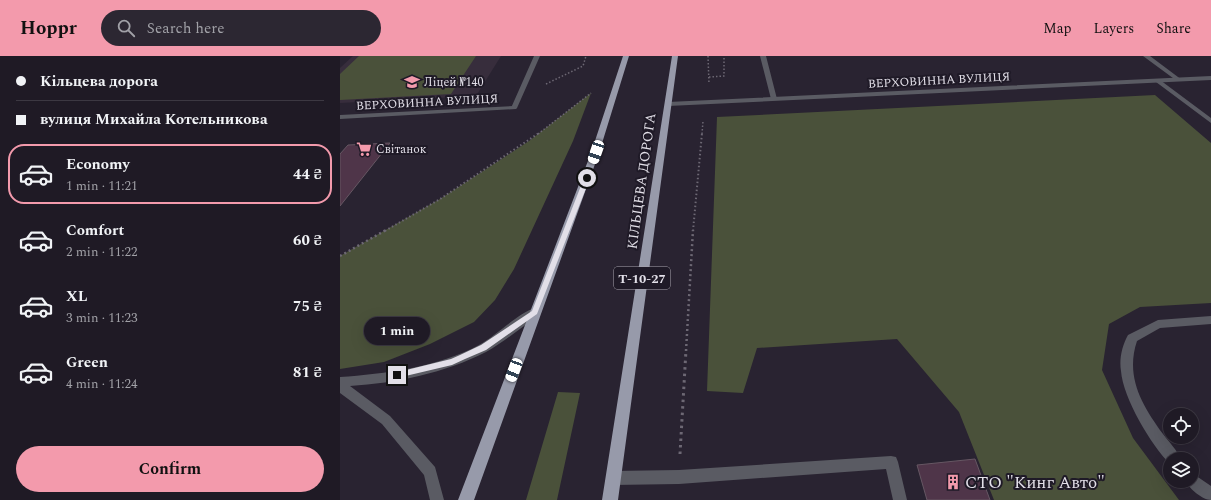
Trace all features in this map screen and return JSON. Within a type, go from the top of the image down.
[{"type":"highway","points":[[466,500],[535,312],[587,178],[614,100],[626,56]]},
{"type":"highway","name":"КІЛЬЦЕВА ДОРОГА","points":[[610,500],[675,56]]},
{"type":"street","points":[[519,98],[537,56]]},
{"type":"street","points":[[763,56],[774,99]]},
{"type":"street","points":[[1146,56],[1179,80]]},
{"type":"street","name":"ВЕРХОВИННА ВУЛИЦЯ","points":[[668,104],[1211,78]]},
{"type":"street","points":[[1158,81],[1211,121]]},
{"type":"street","name":"ВЕРХОВИННА ВУЛИЦЯ","points":[[340,117],[514,108],[519,98]]},
{"type":"street","points":[[340,382],[382,379],[452,362],[483,348],[535,312]]},
{"type":"street","points":[[1169,452],[1153,431],[1130,388],[1126,359],[1132,338],[1158,324],[1211,320]]},
{"type":"street","points":[[340,386],[386,420],[430,472],[437,500]]},
{"type":"street","points":[[613,478],[678,477],[890,462],[900,500]]},
{"type":"street","points":[[1199,486],[1211,495]]},
{"type":"path","points":[[519,98],[583,66],[586,56]]},
{"type":"path","points":[[678,477],[692,238],[702,122],[706,115],[721,110],[719,93],[709,90],[708,56]]},
{"type":"path","points":[[709,76],[724,76],[724,56]]},
{"type":"path","points":[[340,256],[446,195],[529,141],[591,94]]},
{"type":"shaded area","name":"Ліцей №140","points":[[353,56],[501,56],[476,96],[340,103],[340,68]]},
{"type":"green space","name":"Ліцей №140","points":[[359,56],[476,56],[451,94],[340,100],[340,74]]},
{"type":"green space","points":[[591,93],[573,141],[514,269],[495,300],[474,322],[430,344],[384,362],[340,369],[340,256],[440,199],[529,141]]},
{"type":"green space","points":[[1155,95],[1211,143],[1211,303],[1140,307],[1109,324],[1102,370],[1133,438],[1163,478],[1163,488],[1170,488],[1179,500],[994,500],[959,412],[897,339],[757,348],[743,393],[707,391],[717,117]]},
{"type":"green space","points":[[558,392],[580,393],[557,500],[526,500]]},
{"type":"building","points":[[390,143],[340,206],[340,154],[348,145]]},
{"type":"building","name":"СТО \"Кинг Авто\"","points":[[975,459],[990,500],[927,500],[917,465]]},
{"type":"place","name":"Ліцей №140","points":[[412,82]]},
{"type":"place","name":"Світанок","points":[[364,149]]},
{"type":"place","name":"СТО \"Кинг Авто\"","points":[[953,482]]},
{"type":"route","points":[[397,375],[452,362],[483,348],[535,312],[587,178]]}]
